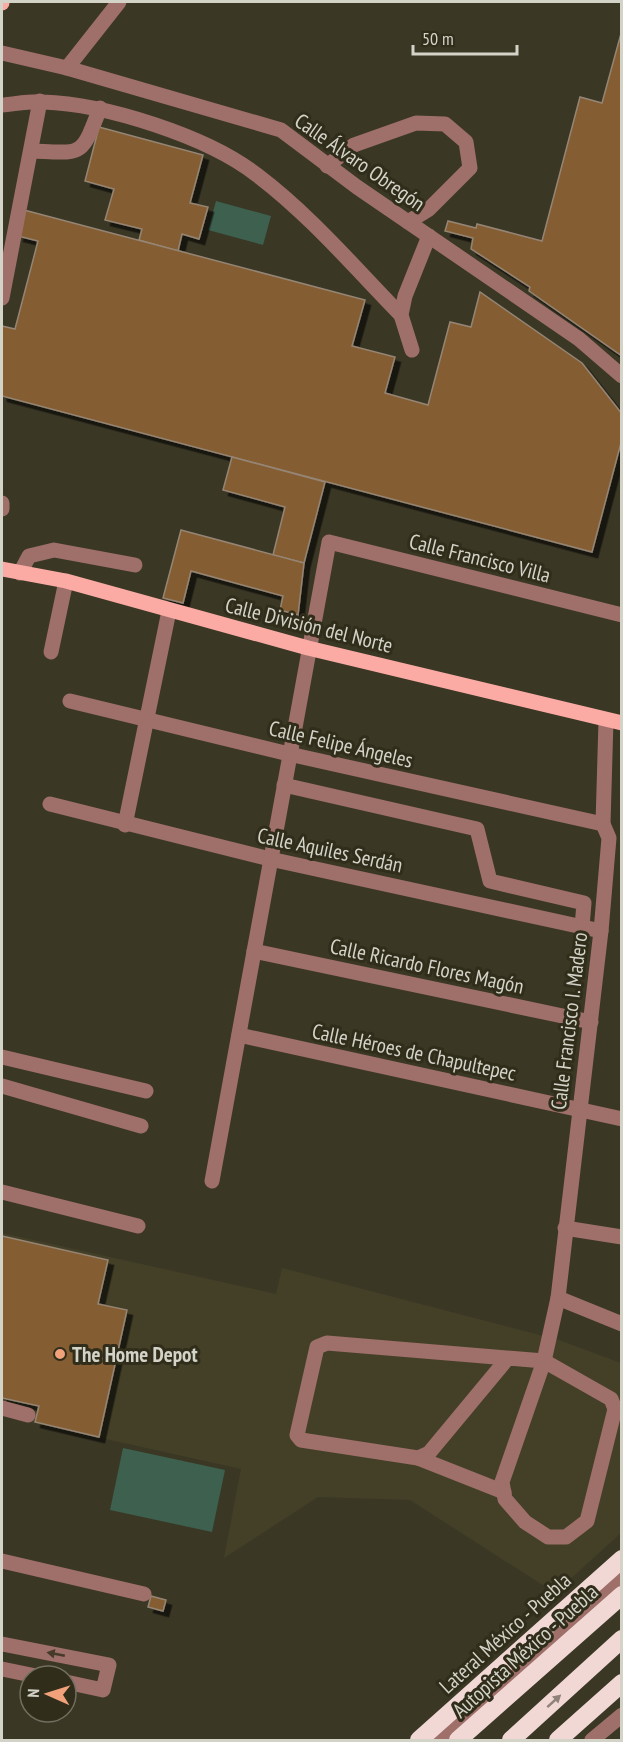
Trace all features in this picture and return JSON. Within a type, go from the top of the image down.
[{"type":"highway","name":"Lateral México - Puebla","points":[[419,1740],[621,1559]]},
{"type":"highway","name":"Autopista México - Puebla","points":[[458,1740],[621,1595]]},
{"type":"highway","points":[[511,1740],[616,1645]]},
{"type":"highway","points":[[558,1740],[621,1683]]},
{"type":"main road","name":"Calle División del Norte","points":[[2,569],[66,581],[308,648],[621,723]]},
{"type":"street","points":[[67,68],[119,2]]},
{"type":"street","name":"Calle Álvaro Obregón","points":[[2,53],[67,68],[281,130],[327,166],[579,339],[621,376]]},
{"type":"street","points":[[2,298],[40,101]]},
{"type":"street","points":[[2,105],[40,101],[100,108],[192,138],[256,173],[289,202],[401,315],[412,350]]},
{"type":"street","points":[[31,151],[72,152],[86,144],[100,108]]},
{"type":"street","points":[[327,166],[354,146],[416,123],[445,124],[466,142],[470,168],[429,209],[408,222]]},
{"type":"street","points":[[401,315],[405,296],[429,236]]},
{"type":"street","points":[[2,503],[2,509]]},
{"type":"street","name":"Calle Francisco Villa","points":[[308,648],[328,542],[621,615]]},
{"type":"street","points":[[20,573],[29,556],[54,550],[135,565]]},
{"type":"street","points":[[51,652],[66,581]]},
{"type":"street","points":[[125,825],[169,611]]},
{"type":"street","points":[[212,1182],[308,648]]},
{"type":"street","name":"Calle Felipe Ángeles","points":[[70,701],[289,754],[603,824]]},
{"type":"street","name":"Calle Francisco I. Madero","points":[[504,1492],[502,1482],[544,1361],[558,1298],[615,840],[603,824],[606,720]]},
{"type":"street","points":[[284,785],[477,829],[490,881],[584,903],[582,927]]},
{"type":"street","name":"Calle Aquiles Serdán","points":[[50,804],[125,825],[270,859],[602,931]]},
{"type":"street","name":"Calle Ricardo Flores Magón","points":[[254,951],[591,1022]]},
{"type":"street","name":"Calle Héroes de Chapultepec","points":[[239,1035],[621,1119]]},
{"type":"street","points":[[2,1058],[146,1091]]},
{"type":"street","points":[[2,1086],[141,1126]]},
{"type":"street","points":[[2,1192],[138,1226]]},
{"type":"street","points":[[565,1228],[621,1237]]},
{"type":"street","points":[[558,1298],[621,1324]]},
{"type":"street","points":[[327,1343],[544,1361],[611,1399],[615,1409],[587,1521],[566,1537],[548,1537],[525,1522],[505,1499],[504,1492],[418,1458],[301,1440],[297,1435],[317,1347],[327,1343]]},
{"type":"street","points":[[418,1458],[429,1453],[507,1359]]},
{"type":"street","points":[[2,1408],[28,1415]]},
{"type":"street","points":[[2,1561],[144,1594]]},
{"type":"street","points":[[428,1740],[621,1566]]},
{"type":"street","points":[[441,1740],[621,1580]]},
{"type":"street","points":[[2,1644],[109,1665],[103,1690],[78,1685]]},
{"type":"street","points":[[2,1669],[18,1672]]},
{"type":"street","points":[[592,1740],[621,1715]]},
{"type":"shaded area","points":[[2,1233],[276,1294],[282,1268],[559,1340],[621,1363],[621,1533],[555,1593],[410,1500],[318,1497],[224,1558],[241,1469],[2,1416]]},
{"type":"green space","points":[[216,201],[271,216],[263,245],[208,230]]},
{"type":"green space","points":[[123,1448],[225,1470],[212,1532],[110,1510]]},
{"type":"building","points":[[622,30],[622,356],[529,291],[530,287],[471,249],[473,238],[445,231],[448,221],[476,228],[477,224],[542,241],[580,97],[602,103]]},
{"type":"building","points":[[99,127],[203,155],[190,203],[208,207],[199,239],[182,234],[178,251],[139,240],[142,229],[105,220],[114,189],[85,181]]},
{"type":"building","points":[[24,210],[365,300],[352,346],[395,357],[385,393],[428,405],[450,322],[471,327],[480,292],[582,363],[622,414],[622,439],[592,552],[2,396],[2,326],[15,329],[38,241],[18,236]]},
{"type":"building","points":[[232,457],[325,482],[304,563],[273,555],[285,507],[223,490]]},
{"type":"building","points":[[181,530],[304,563],[298,615],[280,610],[283,596],[191,571],[183,603],[163,598]]},
{"type":"building","name":"The Home Depot","points":[[2,1236],[108,1260],[98,1304],[127,1310],[99,1437],[35,1422],[39,1406],[2,1398]]},
{"type":"building","points":[[151,1596],[166,1600],[163,1611],[148,1607]]},
{"type":"place","name":"The Home Depot","points":[[60,1354]]}]
